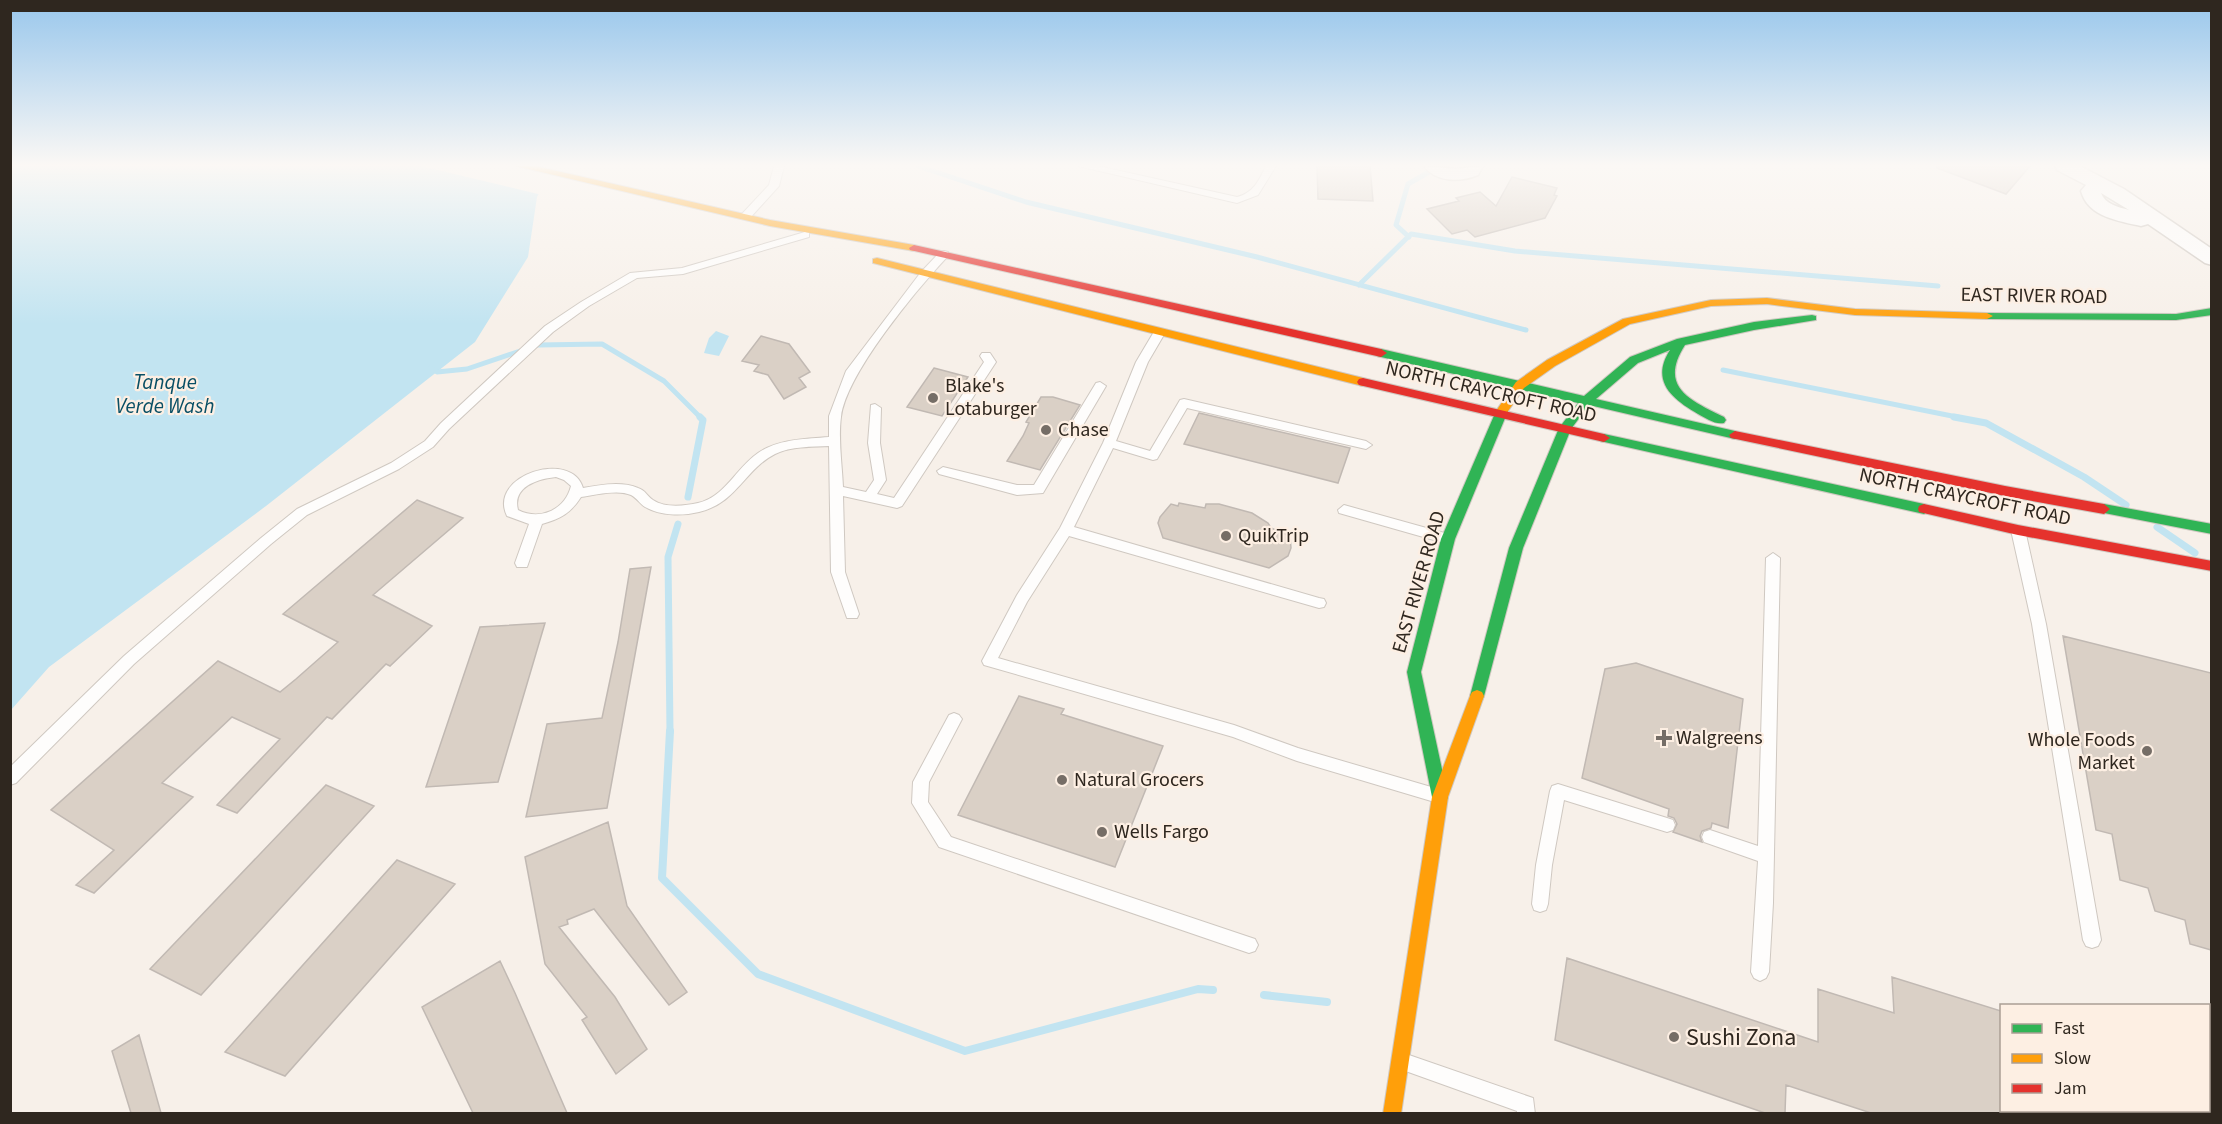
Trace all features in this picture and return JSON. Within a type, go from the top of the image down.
[{"type":"main road","name":"NORTH CRAYCROFT ROAD","points":[[751,218],[944,255],[1759,440],[2005,491],[2211,529]]},
{"type":"main road","name":"NORTH CRAYCROFT ROAD","points":[[770,223],[847,250]]},
{"type":"main road","name":"NORTH CRAYCROFT ROAD","points":[[868,258],[1159,333],[1499,414],[2211,566]]},
{"type":"main road","name":"EAST RIVER ROAD","points":[[1440,797],[1414,672],[1448,539],[1499,414],[1520,385],[1551,363],[1627,321],[1723,302],[1767,301],[1855,312],[2073,318],[2176,318],[2211,311]]},
{"type":"main road","name":"EAST RIVER ROAD","points":[[1392,1113],[1440,797],[1479,692],[1516,548],[1565,428],[1586,401],[1634,360],[1682,342],[1754,326],[1855,312]]},
{"type":"main road","points":[[1682,342],[1667,360],[1664,372],[1677,394],[1686,403],[1759,440]]},
{"type":"street","points":[[2134,218],[2173,232]]},
{"type":"street","points":[[2156,218],[2211,259]]},
{"type":"lane","points":[[10,778],[129,660],[266,541],[302,512],[395,466],[429,444],[445,426],[549,329],[585,304],[634,275],[683,271],[805,235]]},
{"type":"lane","points":[[852,614],[838,572],[835,417],[852,371],[925,274],[944,255]]},
{"type":"lane","points":[[1159,333],[1142,362],[1109,444],[1066,530],[1022,599],[989,661],[1234,731],[1297,754],[1440,797]]},
{"type":"lane","points":[[836,490],[897,503],[990,362],[986,356]]},
{"type":"lane","points":[[943,471],[1017,490],[1038,490],[1100,386]]},
{"type":"lane","points":[[1109,444],[1153,456],[1184,403],[1366,445]]},
{"type":"lane","points":[[869,498],[880,480],[874,443],[875,408]]},
{"type":"lane","points":[[577,493],[605,489],[635,491],[651,504],[678,511],[705,506],[722,497],[754,463],[770,451],[781,447],[835,441]]},
{"type":"lane","points":[[556,473],[573,479],[577,486],[577,493],[568,507],[559,513],[537,520],[518,517],[512,513],[509,498],[514,490],[533,477],[556,473]]},
{"type":"lane","points":[[1344,510],[1448,539]]},
{"type":"lane","points":[[522,563],[537,520]]},
{"type":"lane","points":[[2017,524],[2039,624],[2092,940]]},
{"type":"lane","points":[[1066,530],[1318,603]]},
{"type":"lane","points":[[1760,972],[1766,856],[1773,558]]},
{"type":"lane","points":[[954,719],[921,782],[920,803],[945,842],[1249,945]]},
{"type":"lane","points":[[1540,904],[1544,865],[1558,791],[1667,825]]},
{"type":"lane","points":[[1710,837],[1766,856]]},
{"type":"lane","points":[[1401,1061],[1526,1105],[1526,1113]]},
{"type":"water","name":"Tanque Verde Wash","points":[[11,218],[534,218],[528,257],[475,342],[266,506],[49,667],[11,710]]},
{"type":"water","points":[[716,331],[729,336],[719,356],[704,353],[709,338]]},
{"type":"building","points":[[1436,218],[1543,218],[1475,237],[1467,230],[1452,234]]},
{"type":"building","points":[[761,336],[789,344],[810,372],[799,378],[806,387],[784,399],[768,375],[754,371],[759,365],[742,361]]},
{"type":"building","name":"Blake's Lotaburger","points":[[934,368],[968,377],[942,416],[907,407]]},
{"type":"building","name":"Chase","points":[[1041,397],[1053,397],[1080,405],[1040,470],[1007,461],[1023,436],[1029,423],[1026,422]]},
{"type":"building","name":"QuikTrip","points":[[1199,413],[1350,448],[1338,483],[1184,444]]},
{"type":"building","points":[[417,500],[463,518],[373,595],[432,626],[390,666],[386,664],[332,719],[327,717],[237,813],[217,805],[280,739],[232,717],[162,783],[193,797],[94,893],[76,885],[114,850],[51,810],[218,661],[280,692],[296,679],[338,642],[283,614]]},
{"type":"building","name":"QuikTrip","points":[[1179,503],[1205,508],[1206,504],[1219,504],[1252,513],[1268,523],[1271,528],[1290,536],[1291,548],[1288,556],[1269,568],[1163,538],[1158,523],[1160,517],[1171,504],[1178,506]]},
{"type":"building","points":[[651,567],[607,808],[526,817],[547,724],[602,718],[630,569]]},
{"type":"building","points":[[545,623],[498,782],[426,787],[480,627]]},
{"type":"building","name":"Whole Foods Market","points":[[2063,636],[2211,673],[2211,950],[2190,944],[2185,920],[2155,911],[2148,888],[2120,880],[2112,834],[2096,830]]},
{"type":"building","name":"Walgreens","points":[[1636,663],[1743,699],[1728,828],[1712,823],[1711,828],[1702,831],[1700,836],[1702,842],[1673,832],[1677,824],[1674,818],[1668,816],[1669,809],[1582,778],[1605,669]]},
{"type":"building","name":"Natural Grocers","points":[[1019,696],[1064,709],[1061,714],[1163,746],[1115,867],[958,815]]},
{"type":"building","points":[[326,785],[374,806],[201,995],[150,969]]},
{"type":"building","points":[[608,822],[627,906],[687,992],[669,1005],[594,909],[567,920],[568,924],[559,927],[615,997],[647,1049],[616,1074],[582,1020],[587,1017],[545,964],[525,857]]},
{"type":"building","points":[[397,860],[455,884],[285,1076],[225,1052]]},
{"type":"building","points":[[1567,958],[1818,1042],[1818,989],[1894,1013],[1892,977],[2000,1011],[2001,1113],[1871,1113],[1786,1085],[1785,1113],[1765,1113],[1555,1040]]},
{"type":"building","points":[[500,961],[567,1113],[473,1113],[422,1007]]},
{"type":"building","points":[[139,1035],[161,1113],[131,1113],[112,1051]]},
{"type":"waterway","points":[[1095,218],[1257,257],[1359,285]]},
{"type":"waterway","points":[[1398,218],[1396,225],[1408,236]]},
{"type":"waterway","points":[[1408,236],[1411,234],[1515,251],[1938,286]]},
{"type":"waterway","points":[[1359,285],[1408,236]]},
{"type":"waterway","points":[[1359,285],[1526,330]]},
{"type":"waterway","points":[[431,368],[437,372],[467,369],[538,345],[602,344],[664,381],[703,420],[688,497]]},
{"type":"waterway","points":[[1723,370],[1962,418]]},
{"type":"waterway","points":[[1954,417],[1986,423],[2084,477],[2126,505]]},
{"type":"waterway","points":[[670,731],[668,557],[678,524]]},
{"type":"waterway","points":[[2157,527],[2195,553]]},
{"type":"waterway","points":[[670,731],[662,878],[758,974],[965,1051],[1198,989],[1213,990]]},
{"type":"waterway","points":[[1264,995],[1327,1002]]},
{"type":"traffic: fast","points":[[1987,316],[2176,317],[2212,311]]},
{"type":"traffic: fast","points":[[1477,696],[1516,548],[1565,428],[1586,401],[1634,360],[1681,342],[1754,326],[1812,318]]},
{"type":"traffic: fast","points":[[1681,342],[1671,357],[1668,370],[1669,381],[1682,398],[1720,420]]},
{"type":"traffic: fast","points":[[1381,353],[1735,435]]},
{"type":"traffic: fast","points":[[1440,797],[1414,672],[1448,539],[1502,411]]},
{"type":"traffic: fast","points":[[1604,438],[1924,509]]},
{"type":"traffic: fast","points":[[2104,509],[2212,529]]},
{"type":"traffic: slow","points":[[750,218],[914,248]]},
{"type":"traffic: slow","points":[[877,261],[1363,382]]},
{"type":"traffic: slow","points":[[1502,411],[1520,385],[1551,363],[1627,321],[1711,303],[1767,301],[1855,312],[1987,316]]},
{"type":"traffic: slow","points":[[1392,1114],[1440,797],[1477,696]]},
{"type":"traffic: jam","points":[[914,248],[1381,353]]},
{"type":"traffic: jam","points":[[1363,382],[1604,438]]},
{"type":"traffic: jam","points":[[1735,435],[2005,491],[2104,509]]},
{"type":"traffic: jam","points":[[1924,509],[2018,530],[2212,566]]},
{"type":"place","name":"Blake's Lotaburger","points":[[933,398]]},
{"type":"place","name":"Chase","points":[[1046,430]]},
{"type":"place","name":"QuikTrip","points":[[1226,536]]},
{"type":"place","name":"Walgreens","points":[[1664,738]]},
{"type":"place","name":"Whole Foods Market","points":[[2147,751]]},
{"type":"place","name":"Natural Grocers","points":[[1062,780]]},
{"type":"place","name":"Wells Fargo","points":[[1102,832]]},
{"type":"place","name":"Sushi Zona","points":[[1674,1037]]}]
